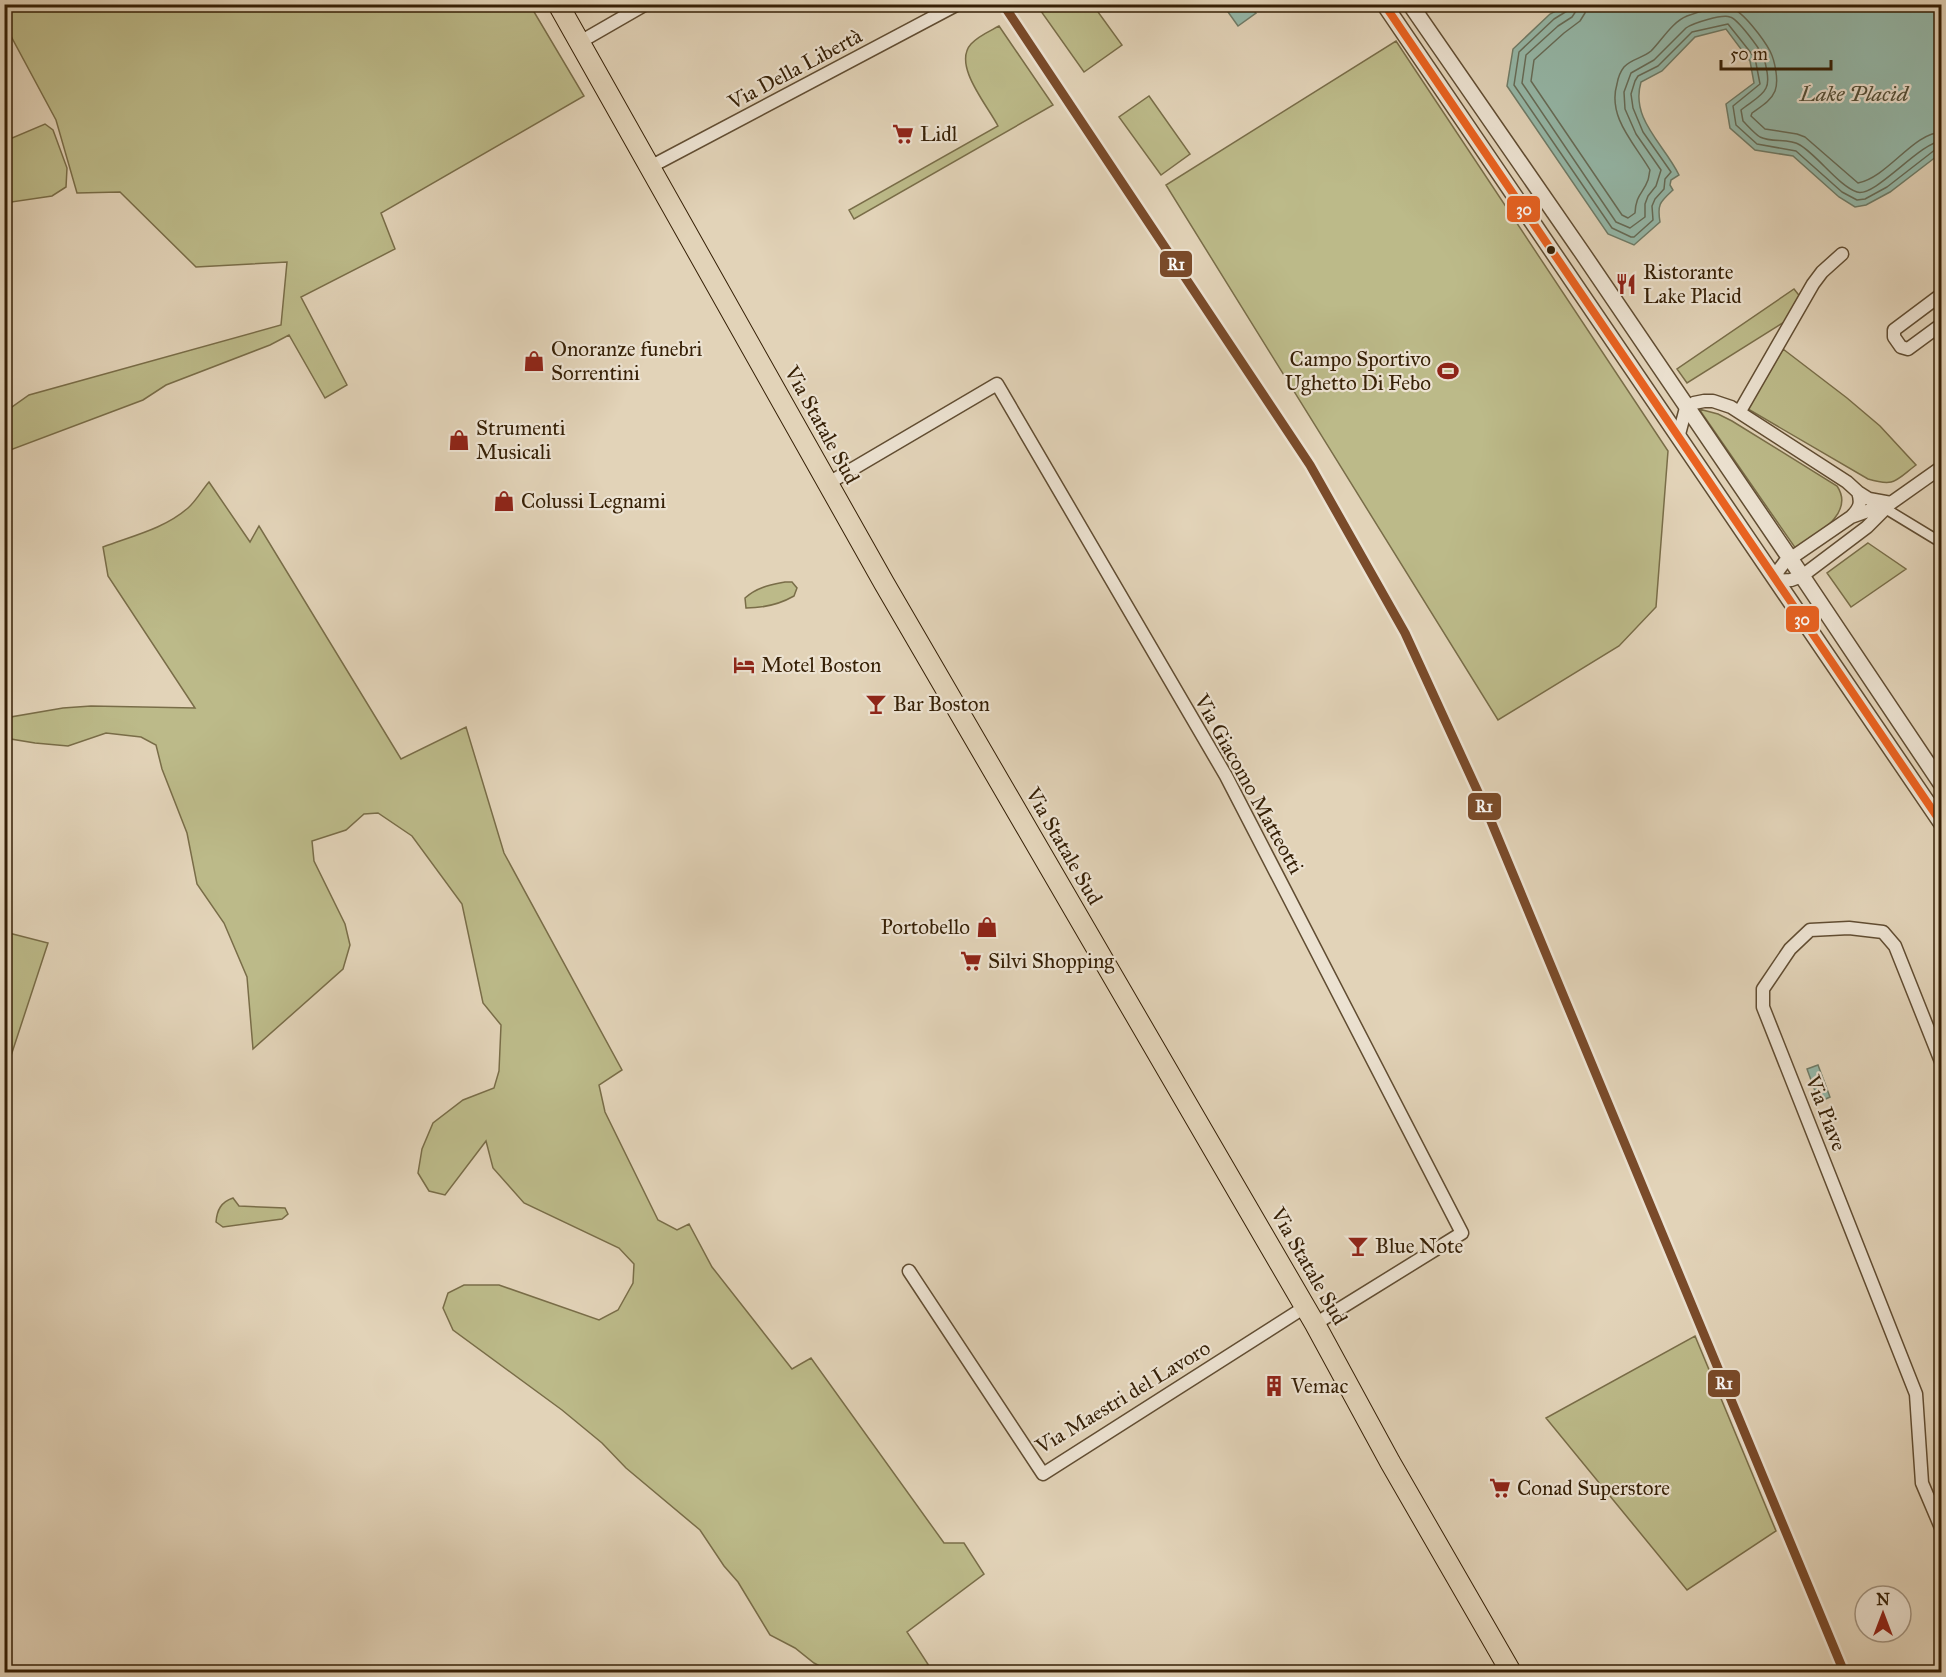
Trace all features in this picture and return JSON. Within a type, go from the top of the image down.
[{"type":"main road","name":"Via Statale Sud","points":[[558,4],[827,484],[1305,1306],[1390,1462],[1511,1672]]},
{"type":"street","points":[[580,42],[646,4]]},
{"type":"street","name":"Via Della Libertà","points":[[650,167],[958,4]]},
{"type":"street","points":[[1384,4],[1941,824]]},
{"type":"street","points":[[1410,4],[1522,164],[1790,558],[1941,785]]},
{"type":"street","points":[[1501,177],[1522,164]]},
{"type":"street","points":[[1740,411],[1813,284],[1822,272],[1842,254]]},
{"type":"street","points":[[1941,294],[1894,330],[1894,337],[1901,347],[1908,349],[1941,324]]},
{"type":"street","name":"Via Giacomo Matteotti","points":[[827,484],[997,384],[1214,755],[1462,1233],[1315,1324]]},
{"type":"street","points":[[1678,438],[1686,408],[1694,403],[1713,401],[1740,411],[1778,439],[1848,482],[1858,492],[1869,499],[1889,506],[1941,543]]},
{"type":"street","points":[[1694,462],[1698,453],[1704,449],[1710,449],[1718,455]]},
{"type":"street","points":[[1776,580],[1791,580],[1802,576],[1941,467]]},
{"type":"street","points":[[1851,517],[1860,505],[1858,492]]},
{"type":"street","points":[[1776,580],[1780,567],[1790,558],[1851,517],[1889,506]]},
{"type":"street","points":[[1834,666],[1846,670],[1871,705],[1880,707],[1887,704]]},
{"type":"street","name":"Via Piave","points":[[1941,1064],[1895,946],[1883,932],[1849,928],[1810,930],[1790,949],[1763,989],[1763,1007],[1916,1394],[1922,1483],[1941,1530]]},
{"type":"street","name":"Via Maestri del Lavoro","points":[[909,1271],[1043,1474],[1305,1306]]},
{"type":"shaded area","points":[[5,4],[530,5],[584,96],[381,213],[395,249],[301,297],[347,385],[325,398],[289,335],[270,345],[166,385],[143,400],[5,452],[5,412],[29,395],[281,325],[287,262],[196,267],[120,192],[77,193],[56,120],[5,25]]},
{"type":"shaded area","points":[[1041,5],[1093,5],[1122,45],[1084,72],[1038,7]]},
{"type":"shaded area","points":[[999,26],[1053,105],[854,219],[849,210],[998,126],[969,74],[966,53],[971,44]]},
{"type":"shaded area","name":"Campo Sportivo Ughetto Di Febo","points":[[1396,41],[1668,451],[1656,607],[1619,646],[1498,720],[1166,185]]},
{"type":"shaded area","points":[[1149,96],[1190,154],[1161,175],[1119,117]]},
{"type":"shaded area","points":[[45,124],[53,130],[67,168],[66,187],[52,196],[5,203],[5,141]]},
{"type":"shaded area","points":[[1794,289],[1802,299],[1792,317],[1687,383],[1677,369]]},
{"type":"shaded area","points":[[1783,349],[1880,426],[1916,465],[1894,481],[1868,479],[1748,409]]},
{"type":"shaded area","points":[[1699,409],[1732,421],[1837,486],[1841,496],[1841,506],[1837,515],[1822,531],[1796,549]]},
{"type":"shaded area","points":[[209,482],[250,542],[259,526],[401,759],[466,727],[504,853],[622,1070],[599,1085],[605,1112],[658,1220],[677,1230],[689,1224],[712,1267],[792,1369],[811,1358],[944,1543],[964,1543],[984,1574],[907,1632],[933,1672],[831,1672],[814,1663],[795,1648],[770,1635],[738,1582],[724,1566],[700,1530],[562,1410],[453,1330],[443,1308],[448,1293],[464,1285],[499,1285],[599,1320],[618,1310],[633,1283],[634,1264],[619,1248],[524,1203],[493,1168],[486,1141],[445,1195],[429,1191],[418,1173],[422,1149],[433,1123],[463,1100],[494,1088],[499,1071],[501,1025],[483,1003],[462,904],[412,836],[378,813],[364,814],[346,830],[312,841],[314,861],[345,924],[350,945],[343,969],[253,1049],[247,977],[224,923],[197,884],[187,833],[162,769],[156,745],[141,737],[106,733],[68,746],[5,738],[5,718],[63,708],[91,706],[195,708],[108,576],[103,547],[147,531],[179,515],[191,505]]},
{"type":"shaded area","points":[[1868,543],[1906,569],[1851,607],[1827,573]]},
{"type":"shaded area","points":[[792,582],[797,588],[794,596],[771,605],[746,608],[745,598],[754,591]]},
{"type":"shaded area","points":[[4,932],[48,943],[5,1074]]},
{"type":"shaded area","points":[[233,1198],[239,1206],[285,1208],[288,1214],[282,1219],[223,1227],[216,1222],[217,1214],[223,1204]]},
{"type":"shaded area","points":[[1695,1336],[1776,1531],[1687,1590],[1546,1418]]},
{"type":"water","points":[[1223,5],[1249,5],[1256,13],[1238,26]]},
{"type":"water","name":"Lake Placid","points":[[1567,5],[1941,5],[1941,153],[1890,192],[1866,205],[1855,207],[1839,197],[1793,156],[1755,150],[1730,128],[1726,104],[1754,83],[1750,61],[1726,29],[1695,37],[1662,71],[1641,82],[1640,108],[1644,120],[1679,175],[1671,180],[1670,185],[1673,190],[1660,204],[1660,222],[1634,245],[1608,234],[1507,86],[1513,49],[1550,14]]},
{"type":"water","points":[[1818,1065],[1830,1097],[1819,1102],[1807,1069]]},
{"type":"transit line","name":"R1","points":[[1003,4],[1310,465],[1405,633],[1488,814],[1844,1672]]},
{"type":"transit line","name":"30","points":[[1384,4],[1942,824]]},
{"type":"place","name":"Lidl","points":[[903,134]]},
{"type":"place","name":"Ristorante Lake Placid","points":[[1626,284]]},
{"type":"place","name":"Onoranze funebri Sorrentini","points":[[534,361]]},
{"type":"place","name":"Campo Sportivo Ughetto Di Febo","points":[[1448,371]]},
{"type":"place","name":"Strumenti Musicali","points":[[459,440]]},
{"type":"place","name":"Colussi Legnami","points":[[504,501]]},
{"type":"place","name":"Motel Boston","points":[[744,665]]},
{"type":"place","name":"Bar Boston","points":[[876,704]]},
{"type":"place","name":"Portobello","points":[[987,927]]},
{"type":"place","name":"Silvi Shopping","points":[[971,961]]},
{"type":"place","name":"Blue Note","points":[[1358,1246]]},
{"type":"place","name":"Vemac","points":[[1274,1386]]},
{"type":"place","name":"Conad Superstore","points":[[1500,1488]]}]
